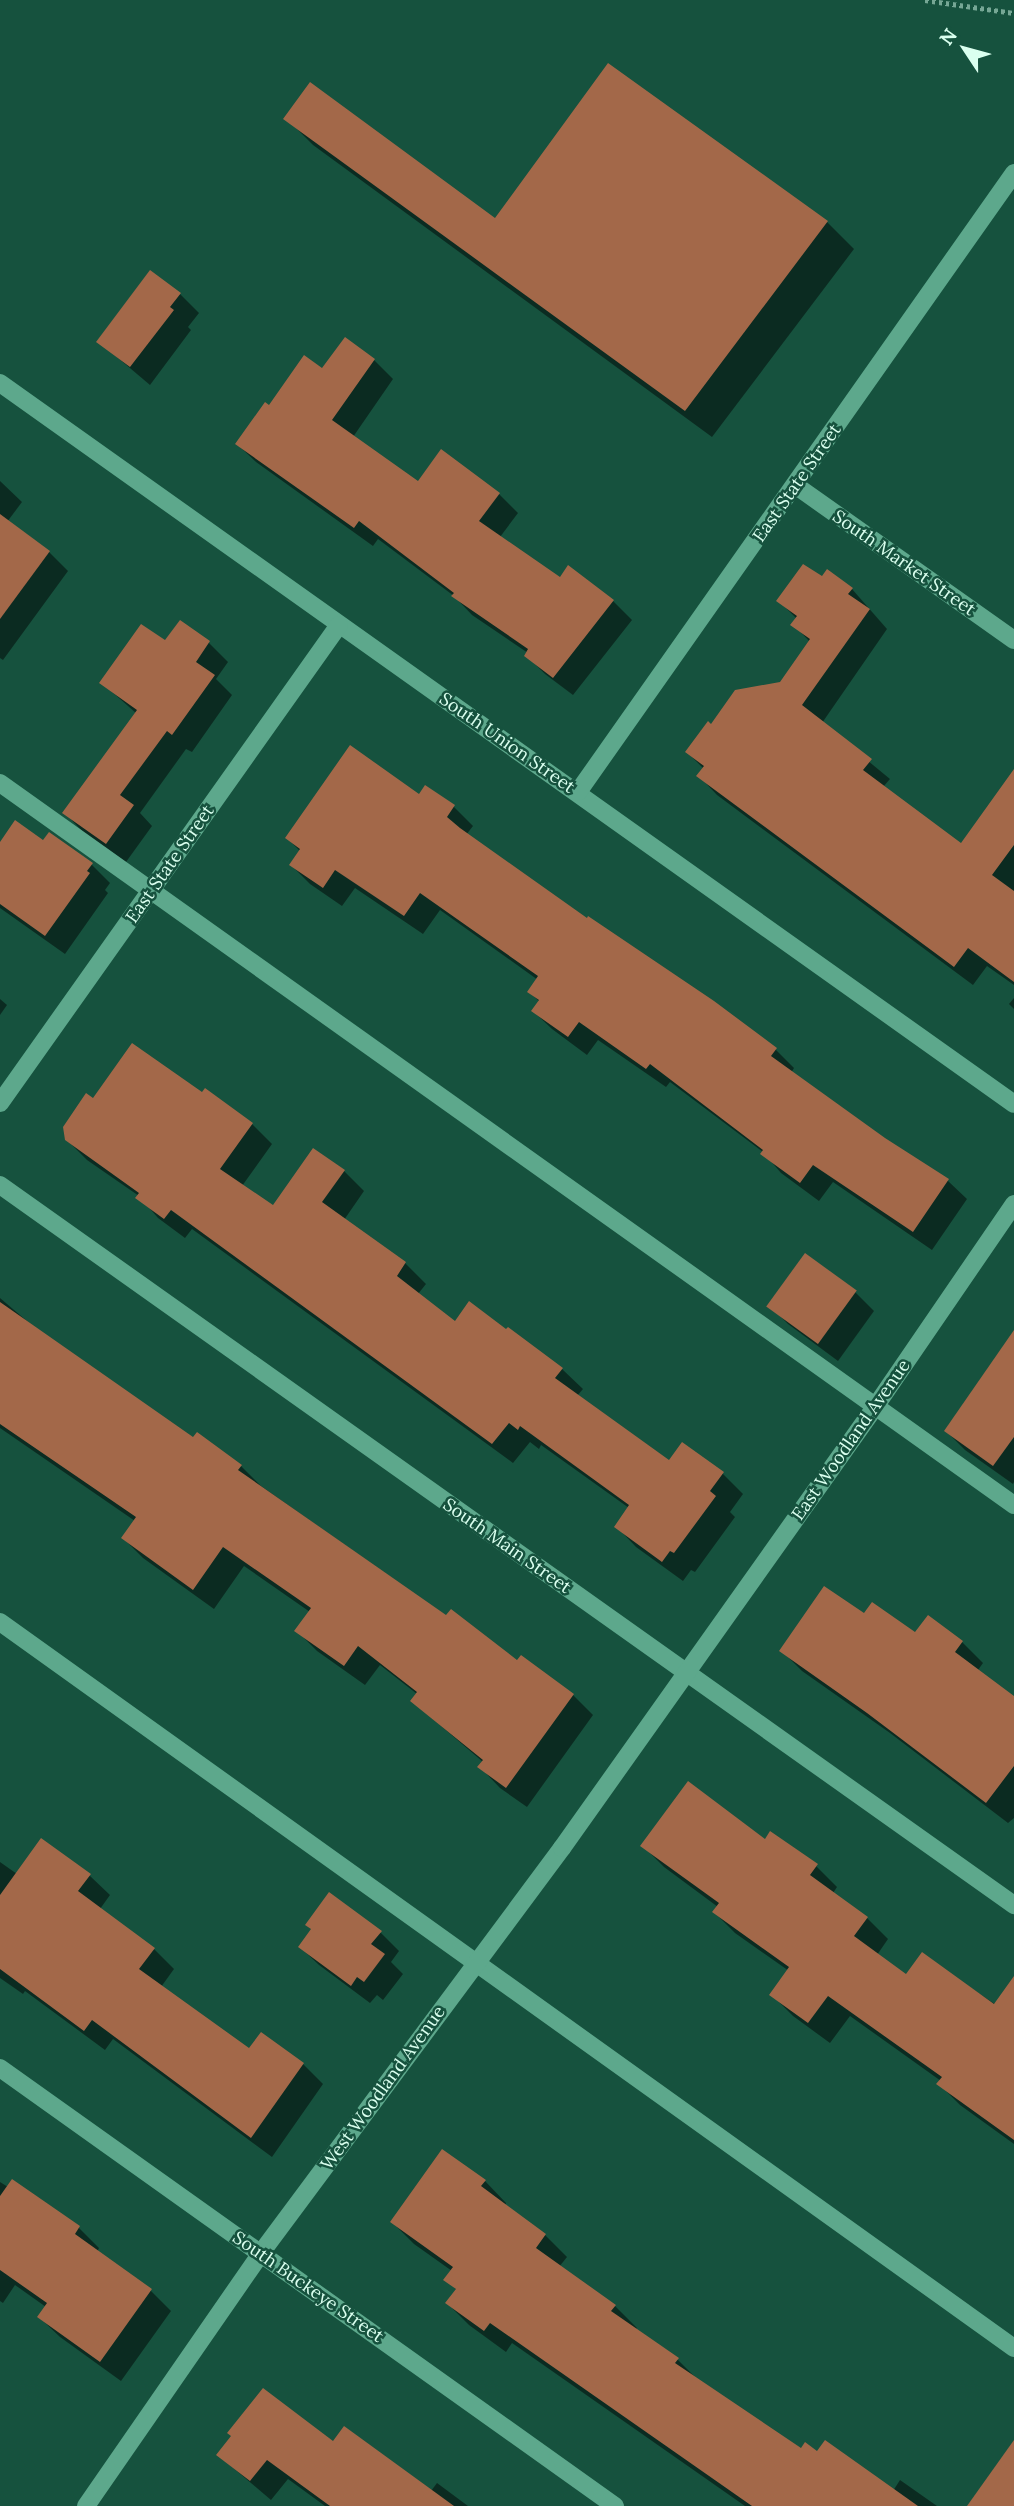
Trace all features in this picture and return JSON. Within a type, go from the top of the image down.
[{"type":"street","name":"East State Street","points":[[578,792],[1014,173]]},
{"type":"street","name":"South Union Street","points":[[0,383],[1014,1104]]},
{"type":"street","name":"South Market Street","points":[[795,485],[1014,640]]},
{"type":"street","name":"East State Street","points":[[0,1103],[339,625]]},
{"type":"street","points":[[0,783],[1014,1505]]},
{"type":"street","name":"South Main Street","points":[[0,1185],[1014,1905]]},
{"type":"street","name":"East Woodland Avenue","points":[[686,1674],[875,1407],[1014,1204]]},
{"type":"street","points":[[0,1622],[1014,2347]]},
{"type":"street","name":"West Woodland Avenue","points":[[86,2506],[261,2253],[562,1849],[686,1674]]},
{"type":"street","name":"South Buckeye Street","points":[[0,2068],[615,2506]]},
{"type":"path","points":[[925,0],[1014,13]]},
{"type":"building","points":[[608,63],[828,221],[685,411],[283,119],[310,82],[495,218]]},
{"type":"building","points":[[150,270],[181,293],[170,307],[174,310],[130,367],[96,342]]},
{"type":"building","points":[[345,337],[375,359],[332,420],[418,481],[441,449],[500,493],[479,521],[560,577],[568,565],[614,600],[553,678],[524,656],[528,649],[451,596],[454,593],[359,521],[354,528],[235,444],[265,402],[269,405],[304,355],[322,368]]},
{"type":"building","points":[[0,514],[50,551],[0,619]]},
{"type":"building","points":[[803,564],[822,576],[827,569],[853,588],[848,594],[870,609],[802,705],[872,759],[863,770],[961,843],[1014,769],[1014,845],[992,875],[1014,891],[1014,982],[968,948],[954,967],[696,776],[704,766],[685,752],[708,721],[711,724],[735,690],[780,682],[810,639],[790,625],[797,616],[776,601]]},
{"type":"building","points":[[180,620],[210,641],[196,662],[215,675],[172,735],[167,731],[120,795],[134,805],[106,844],[62,813],[137,710],[99,683],[141,624],[165,640]]},
{"type":"building","points":[[350,745],[419,794],[425,785],[455,805],[447,817],[460,828],[587,918],[588,916],[714,1001],[777,1048],[771,1056],[885,1138],[949,1179],[913,1232],[813,1165],[800,1183],[760,1154],[763,1150],[650,1064],[646,1069],[579,1022],[568,1037],[531,1011],[539,1000],[527,992],[538,976],[420,893],[404,916],[335,870],[323,888],[289,865],[300,849],[285,838]]},
{"type":"building","points":[[15,820],[43,840],[49,832],[93,863],[87,871],[90,873],[45,936],[0,904],[0,842]]},
{"type":"building","points":[[132,1043],[202,1092],[205,1088],[253,1123],[220,1169],[273,1205],[313,1148],[345,1170],[322,1202],[406,1262],[397,1276],[455,1321],[469,1301],[506,1329],[508,1327],[563,1368],[555,1378],[669,1460],[682,1442],[724,1472],[710,1491],[716,1496],[674,1553],[670,1551],[662,1562],[614,1527],[629,1505],[520,1426],[518,1430],[509,1423],[492,1444],[171,1210],[164,1219],[135,1198],[139,1193],[65,1140],[63,1127],[86,1093],[93,1098]]},
{"type":"building","points":[[805,1253],[857,1291],[818,1344],[766,1306]]},
{"type":"building","points":[[0,1302],[193,1437],[197,1432],[242,1465],[238,1470],[446,1615],[451,1609],[517,1660],[521,1655],[574,1694],[506,1788],[477,1767],[483,1760],[410,1701],[417,1692],[358,1646],[344,1666],[294,1631],[311,1608],[223,1547],[193,1590],[121,1538],[136,1517],[0,1424]]},
{"type":"building","points":[[1014,1330],[1014,1437],[993,1466],[944,1431]]},
{"type":"building","points":[[824,1586],[864,1613],[872,1602],[915,1632],[928,1615],[963,1641],[955,1652],[1014,1696],[1014,1766],[986,1803],[867,1713],[779,1651]]},
{"type":"building","points":[[688,1781],[765,1839],[770,1831],[818,1864],[810,1875],[868,1917],[854,1936],[906,1974],[922,1952],[994,2004],[1014,1976],[1014,2140],[936,2084],[942,2077],[828,1996],[808,2023],[769,1995],[789,1967],[712,1912],[719,1903],[640,1846]]},
{"type":"building","points":[[41,1838],[91,1874],[78,1891],[155,1948],[139,1969],[249,2048],[261,2032],[304,2063],[251,2138],[92,2020],[84,2031],[0,1969],[0,1895]]},
{"type":"building","points":[[329,1892],[382,1931],[371,1944],[385,1954],[364,1982],[357,1977],[351,1986],[298,1947],[311,1929],[305,1925]]},
{"type":"building","points":[[442,2149],[486,2180],[481,2186],[546,2234],[536,2248],[616,2305],[611,2311],[679,2358],[675,2363],[801,2448],[805,2442],[817,2451],[825,2440],[918,2506],[752,2506],[490,2323],[484,2331],[445,2303],[456,2289],[443,2280],[453,2267],[390,2222]]},
{"type":"building","points":[[12,2179],[80,2226],[75,2234],[152,2289],[100,2362],[37,2317],[47,2303],[0,2270],[0,2196]]},
{"type":"building","points":[[263,2388],[333,2441],[344,2426],[454,2506],[330,2506],[267,2460],[250,2481],[216,2455],[231,2436],[227,2433]]},
{"type":"building","points":[[1014,2440],[1014,2506],[967,2506]]}]
